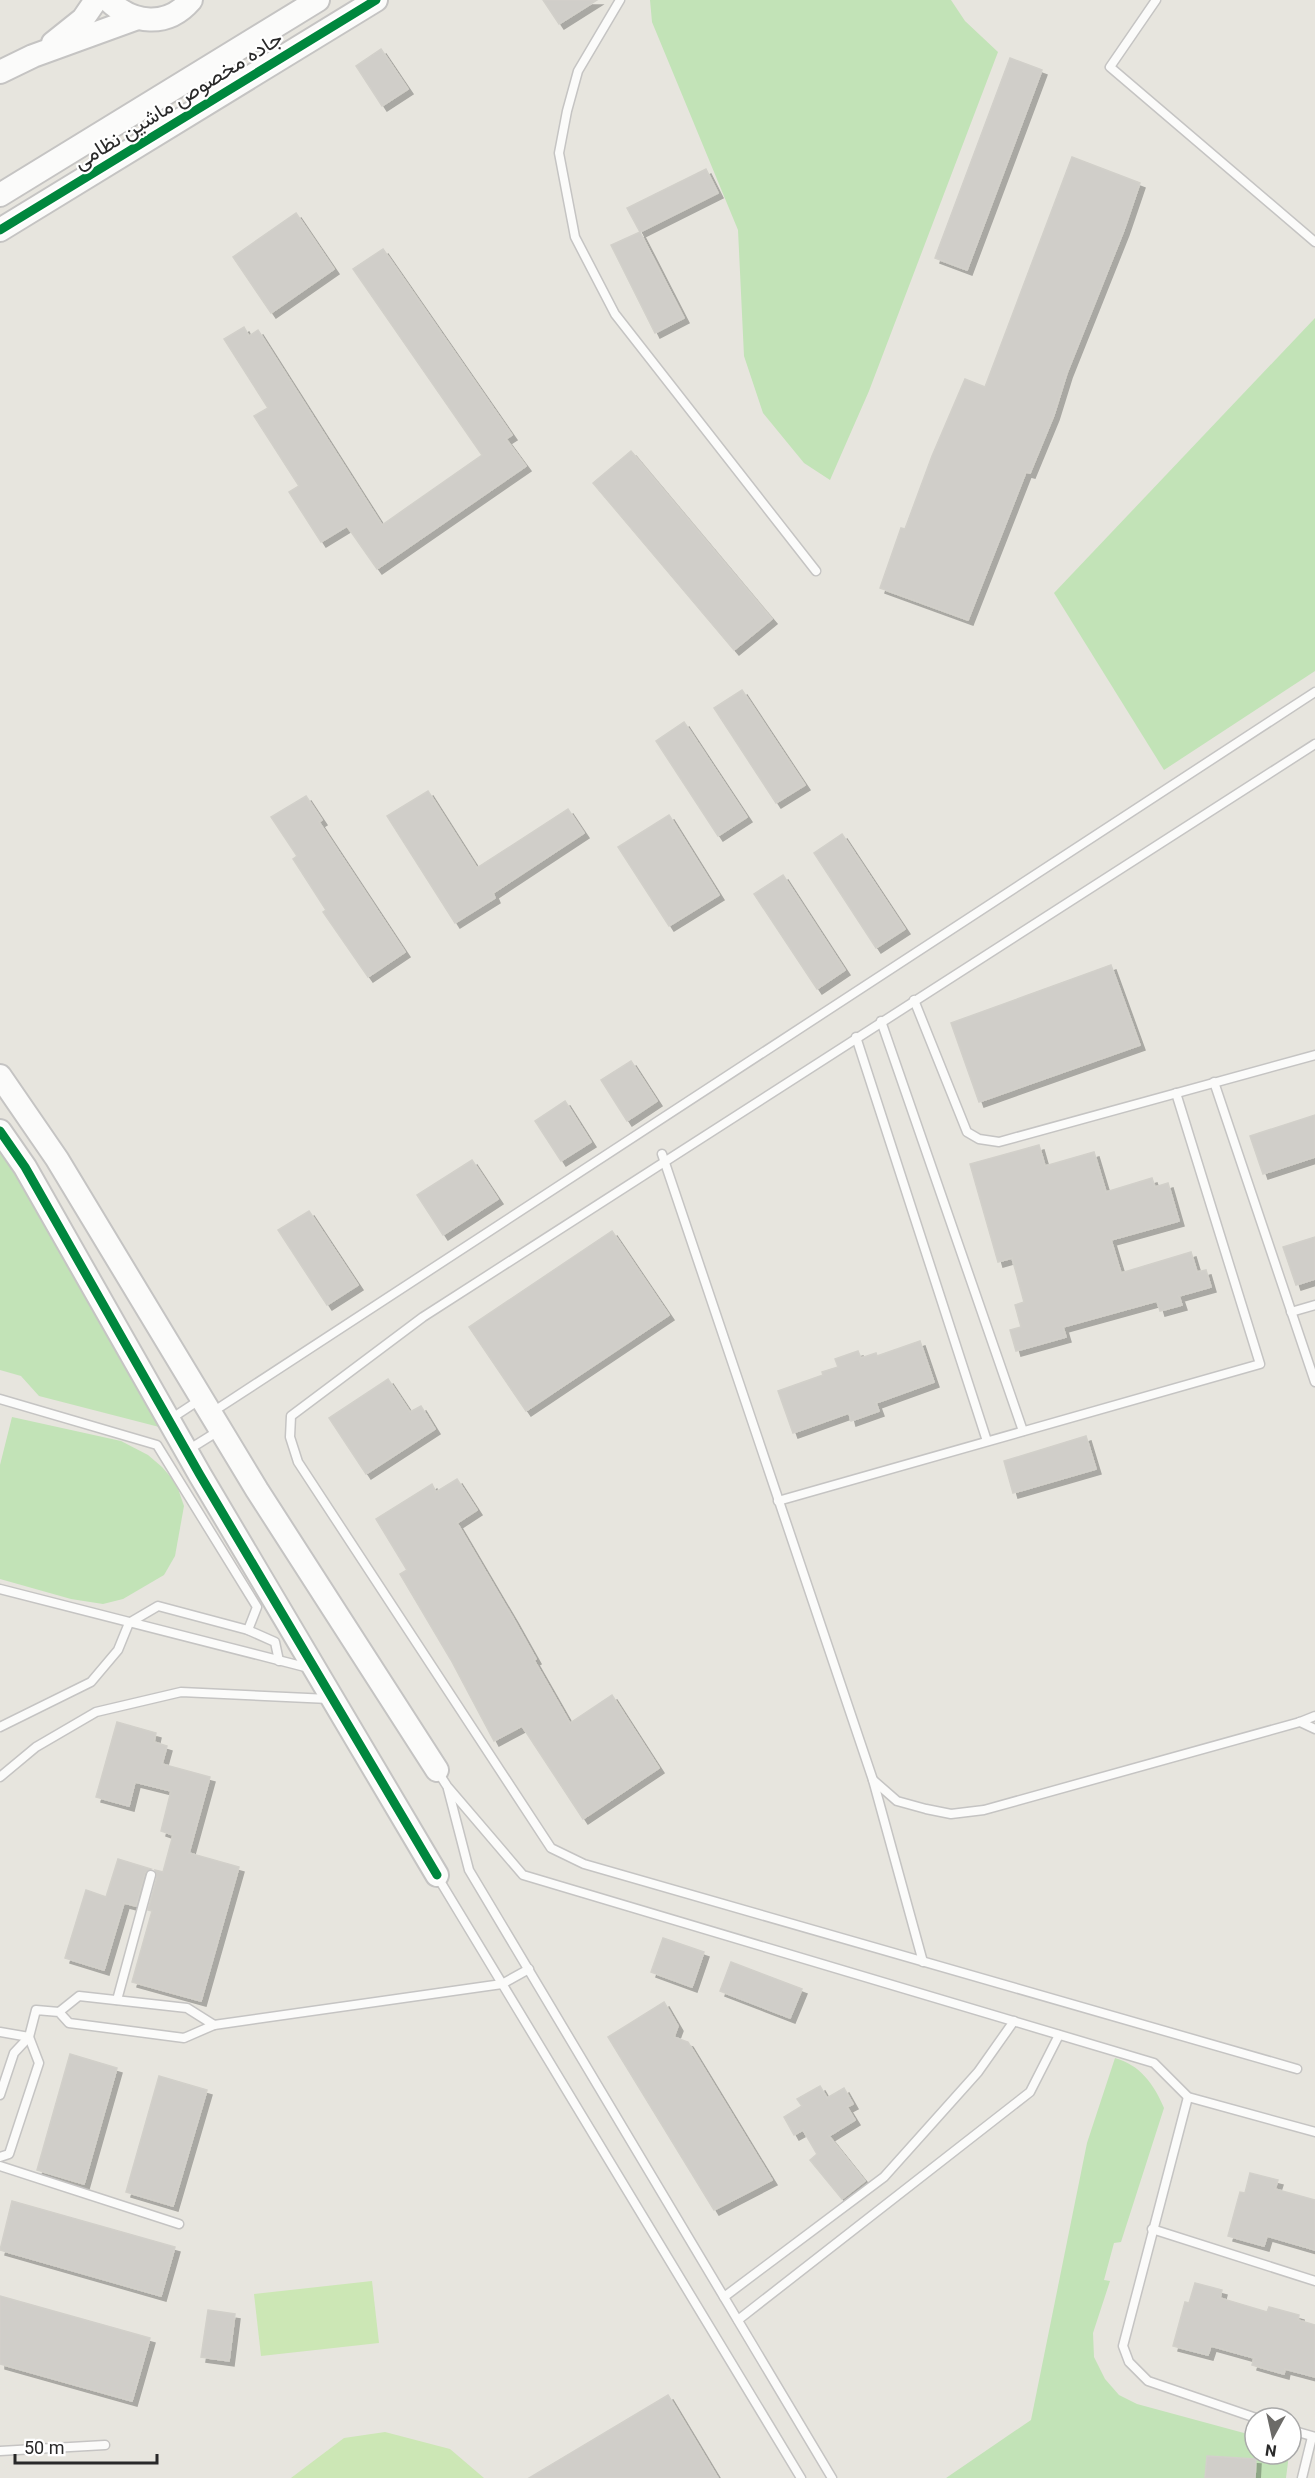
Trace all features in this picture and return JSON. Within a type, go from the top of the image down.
[{"type":"street","points":[[33,56],[67,34],[96,0]]},
{"type":"street","points":[[108,0],[120,12],[135,19],[152,21],[169,17],[184,8],[191,0]]},
{"type":"street","points":[[0,195],[318,0]]},
{"type":"street","name":"جاده مخصوص ماشین نظامی","points":[[0,230],[375,0]]},
{"type":"street","points":[[0,72],[33,56],[135,19]]},
{"type":"street","points":[[223,58],[239,84]]},
{"type":"street","points":[[0,1076],[57,1159],[211,1414],[442,1778]]},
{"type":"street","points":[[0,1131],[25,1167],[186,1452],[436,1875]]},
{"type":"lane","points":[[620,0],[578,71],[559,153],[575,237],[615,314],[816,571]]},
{"type":"lane","points":[[1156,0],[1110,67],[1315,242]]},
{"type":"lane","points":[[186,1452],[211,1414],[1315,692]]},
{"type":"lane","points":[[1297,2069],[584,1864],[551,1848],[298,1462],[290,1437],[291,1416],[423,1317],[664,1157],[1315,744]]},
{"type":"lane","points":[[914,1000],[967,1132],[979,1139],[999,1142],[1315,1055]]},
{"type":"lane","points":[[880,1021],[1023,1431]]},
{"type":"lane","points":[[856,1037],[987,1441]]},
{"type":"lane","points":[[1214,1082],[1315,1382]]},
{"type":"lane","points":[[778,1501],[1260,1364],[1176,1093]]},
{"type":"lane","points":[[664,1157],[873,1780],[923,1962]]},
{"type":"lane","points":[[1291,1312],[1315,1305]]},
{"type":"lane","points":[[0,1399],[157,1445],[257,1607],[248,1630]]},
{"type":"lane","points":[[169,1421],[211,1414]]},
{"type":"lane","points":[[0,1588],[315,1670]]},
{"type":"lane","points":[[0,1727],[91,1682],[118,1650],[129,1623],[158,1606],[248,1630],[275,1642],[279,1661]]},
{"type":"lane","points":[[0,1777],[36,1747],[96,1712],[181,1692],[332,1699]]},
{"type":"lane","points":[[873,1780],[897,1801],[951,1814],[984,1810],[1315,1716]]},
{"type":"lane","points":[[1300,1722],[1315,1729]]},
{"type":"lane","points":[[442,1778],[469,1870],[832,2478]]},
{"type":"lane","points":[[442,1778],[523,1875],[1154,2063],[1188,2097],[1315,2132]]},
{"type":"lane","points":[[117,2000],[151,1875]]},
{"type":"lane","points":[[436,1875],[801,2478]]},
{"type":"lane","points":[[0,2095],[14,2053],[29,2037],[36,2010],[59,2012],[69,2023],[184,2038],[214,2025],[502,1984],[529,1969]]},
{"type":"lane","points":[[59,2012],[79,1996],[187,2008],[214,2025]]},
{"type":"lane","points":[[724,2297],[884,2177],[978,2072],[1014,2021]]},
{"type":"lane","points":[[0,2032],[29,2037]]},
{"type":"lane","points":[[738,2320],[1030,2092],[1059,2035]]},
{"type":"lane","points":[[0,2157],[9,2154],[39,2062],[29,2037]]},
{"type":"lane","points":[[1188,2097],[1123,2346],[1129,2362],[1148,2381],[1243,2414]]},
{"type":"lane","points":[[0,2166],[179,2224]]},
{"type":"lane","points":[[1152,2229],[1315,2281]]},
{"type":"lane","points":[[1302,2478],[1314,2437]]},
{"type":"lane","points":[[0,2451],[105,2445]]},
{"type":"green space","points":[[650,0],[951,0],[965,21],[998,52],[869,391],[830,480],[804,463],[763,413],[744,356],[738,230],[652,22]]},
{"type":"green space","points":[[1315,318],[1315,671],[1164,770],[1054,593]]},
{"type":"green space","points":[[0,1146],[167,1429],[39,1396],[21,1376],[0,1370]]},
{"type":"green space","points":[[12,1417],[121,1441],[148,1455],[162,1467],[176,1483],[184,1506],[175,1556],[164,1575],[123,1599],[103,1604],[71,1599],[0,1579],[0,1465]]},
{"type":"green space","points":[[1115,2058],[1132,2065],[1151,2083],[1164,2108],[1121,2242],[1114,2243],[1104,2280],[1110,2281],[1093,2333],[1094,2357],[1105,2379],[1119,2395],[1137,2404],[1243,2433],[1243,2466],[1288,2466],[1286,2478],[946,2478],[1031,2420],[1087,2143]]},
{"type":"green space","points":[[372,2281],[379,2343],[261,2356],[254,2294]]},
{"type":"green space","points":[[385,2432],[450,2449],[484,2478],[291,2478],[344,2438]]},
{"type":"building","points":[[543,0],[597,0],[559,24]]},
{"type":"building","points":[[381,49],[408,89],[382,106],[356,66]]},
{"type":"building","points":[[1010,58],[1042,70],[967,270],[935,258]]},
{"type":"building","points":[[1072,157],[1140,183],[1124,230],[1067,373],[1054,415],[1030,473],[1026,472],[968,620],[880,588],[901,528],[905,529],[932,456],[965,379],[985,387]]},
{"type":"building","points":[[706,169],[718,193],[640,232],[627,208]]},
{"type":"building","points":[[296,213],[334,269],[271,313],[233,257]]},
{"type":"building","points":[[640,232],[684,318],[655,333],[611,245]]},
{"type":"building","points":[[383,249],[512,435],[506,439],[526,466],[377,569],[347,526],[321,542],[289,492],[299,486],[254,416],[268,408],[224,339],[244,327],[249,336],[258,330],[382,525],[482,455],[353,269]]},
{"type":"building","points":[[631,451],[772,619],[734,650],[593,483]]},
{"type":"building","points":[[742,690],[805,785],[776,803],[714,708]]},
{"type":"building","points":[[684,722],[747,817],[718,836],[656,741]]},
{"type":"building","points":[[428,791],[477,868],[568,809],[584,833],[493,893],[495,898],[455,923],[387,816]]},
{"type":"building","points":[[306,796],[322,820],[319,822],[405,952],[368,977],[323,912],[326,910],[293,859],[297,856],[271,817]]},
{"type":"building","points":[[669,815],[719,895],[669,926],[618,847]]},
{"type":"building","points":[[842,834],[905,929],[876,948],[814,853]]},
{"type":"building","points":[[783,875],[845,970],[817,989],[754,894]]},
{"type":"building","points":[[1111,965],[1140,1045],[979,1102],[951,1023]]},
{"type":"building","points":[[631,1061],[657,1101],[627,1121],[601,1080]]},
{"type":"building","points":[[565,1101],[591,1142],[561,1161],[535,1121]]},
{"type":"building","points":[[1315,1115],[1315,1157],[1263,1174],[1250,1136]]},
{"type":"building","points":[[1039,1145],[1045,1166],[1094,1152],[1106,1192],[1152,1178],[1155,1187],[1168,1183],[1179,1221],[1111,1240],[1121,1273],[1191,1252],[1197,1272],[1206,1270],[1211,1287],[1179,1296],[1182,1305],[1160,1311],[1157,1301],[1063,1327],[1066,1337],[1016,1351],[1010,1330],[1021,1327],[1015,1305],[1024,1302],[1012,1258],[998,1262],[970,1164]]},
{"type":"building","points":[[472,1160],[498,1199],[443,1235],[417,1195]]},
{"type":"building","points":[[309,1211],[358,1285],[327,1305],[278,1230]]},
{"type":"building","points":[[612,1231],[669,1315],[526,1411],[469,1327]]},
{"type":"building","points":[[1315,1237],[1315,1279],[1296,1285],[1283,1247]]},
{"type":"building","points":[[920,1341],[934,1382],[876,1403],[879,1411],[851,1421],[849,1413],[793,1433],[778,1391],[823,1375],[822,1372],[838,1367],[835,1359],[858,1351],[861,1358],[876,1353],[877,1356]]},
{"type":"building","points":[[388,1379],[410,1412],[421,1406],[435,1429],[366,1474],[329,1418]]},
{"type":"building","points":[[1086,1436],[1096,1469],[1013,1493],[1004,1461]]},
{"type":"building","points":[[457,1479],[477,1510],[457,1523],[513,1618],[570,1723],[612,1695],[659,1768],[583,1819],[522,1726],[494,1741],[451,1660],[400,1574],[407,1570],[376,1519],[432,1484],[436,1492]]},
{"type":"building","points":[[117,1722],[156,1733],[154,1742],[167,1746],[162,1764],[210,1777],[189,1853],[239,1867],[201,2001],[132,1982],[152,1911],[148,1910],[157,1877],[155,1870],[163,1872],[173,1835],[161,1831],[171,1791],[135,1782],[129,1806],[96,1797]]},
{"type":"building","points":[[118,1859],[151,1869],[145,1873],[136,1906],[124,1903],[104,1970],[65,1958],[86,1890],[106,1897]]},
{"type":"building","points":[[663,1938],[704,1952],[692,1987],[651,1972]]},
{"type":"building","points":[[731,1962],[802,1989],[790,2018],[720,1991]]},
{"type":"building","points":[[664,2002],[678,2026],[674,2037],[688,2042],[772,2180],[714,2210],[608,2037]]},
{"type":"building","points":[[70,2054],[117,2068],[84,2184],[37,2170]]},
{"type":"building","points":[[159,2076],[207,2090],[173,2206],[126,2192]]},
{"type":"building","points":[[820,2086],[827,2098],[844,2088],[853,2104],[847,2107],[855,2120],[829,2136],[865,2181],[842,2199],[810,2160],[817,2154],[803,2130],[794,2135],[784,2117],[802,2106],[797,2099]]},
{"type":"building","points":[[1250,2173],[1278,2180],[1275,2189],[1315,2200],[1315,2250],[1267,2236],[1264,2246],[1228,2236],[1240,2192],[1245,2193]]},
{"type":"building","points":[[12,2201],[175,2247],[161,2296],[0,2250]]},
{"type":"building","points":[[1195,2283],[1222,2290],[1220,2298],[1267,2312],[1269,2307],[1299,2315],[1298,2320],[1315,2325],[1315,2377],[1285,2369],[1284,2374],[1252,2365],[1254,2358],[1211,2346],[1208,2355],[1173,2346],[1185,2302],[1189,2303]]},
{"type":"building","points":[[0,2296],[150,2338],[132,2401],[0,2364]]},
{"type":"building","points":[[208,2310],[235,2314],[229,2361],[201,2357]]},
{"type":"building","points":[[668,2395],[718,2478],[529,2478]]},
{"type":"building","points":[[1207,2456],[1243,2458],[1243,2466],[1256,2466],[1255,2478],[1205,2478]]},
{"type":"cycle path","points":[[0,230],[376,0]]},
{"type":"cycle path","points":[[0,1131],[25,1167],[200,1475],[437,1875]]}]
